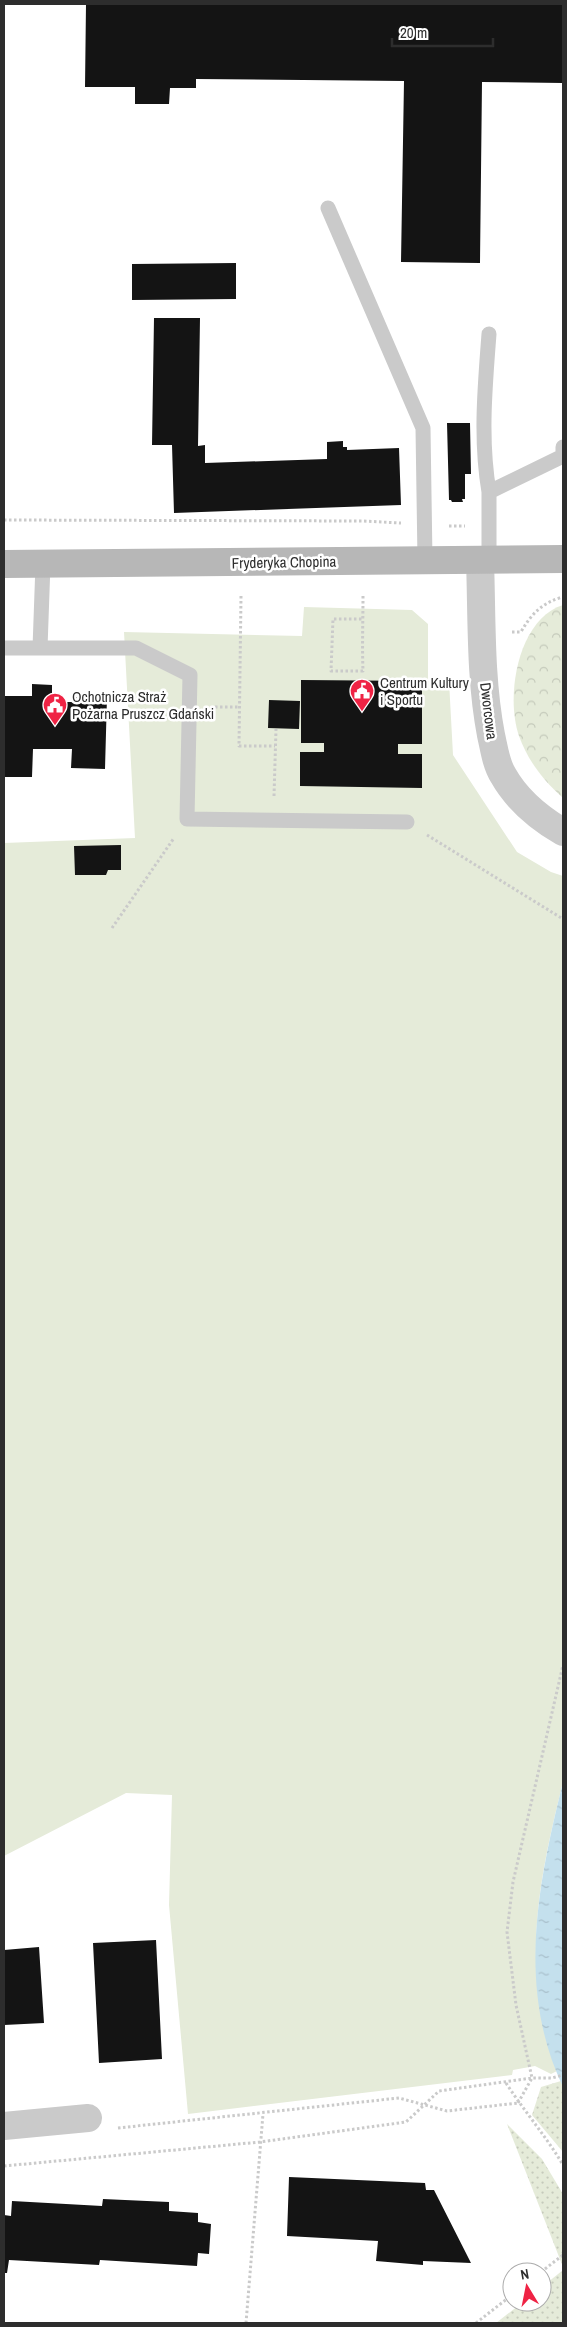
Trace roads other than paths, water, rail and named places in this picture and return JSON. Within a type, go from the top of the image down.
[{"type":"main road","name":"Fryderyka Chopina","points":[[4,564],[563,558]]},
{"type":"street","name":"Dworcowa","points":[[485,560],[485,706],[494,752],[502,774],[519,798],[544,821],[563,832]]},
{"type":"street","points":[[4,2126],[98,2123]]},
{"type":"lane","points":[[328,208],[423,428],[426,525],[425,560]]},
{"type":"lane","points":[[485,560],[489,526],[489,492],[485,468],[483,415],[489,334]]},
{"type":"lane","points":[[489,492],[563,456],[563,447]]},
{"type":"lane","points":[[40,648],[43,564]]},
{"type":"lane","points":[[4,648],[136,648],[190,675],[187,819],[407,822]]},
{"type":"water","points":[[563,1782],[563,2087],[548,2050],[540,2012],[536,1974],[536,1935],[546,1858]]},
{"type":"place","name":"Centrum Kultury i Sportu","points":[[362,712]]},
{"type":"place","name":"Ochotnicza Straż Pożarna Pruszcz Gdański","points":[[55,726]]}]
